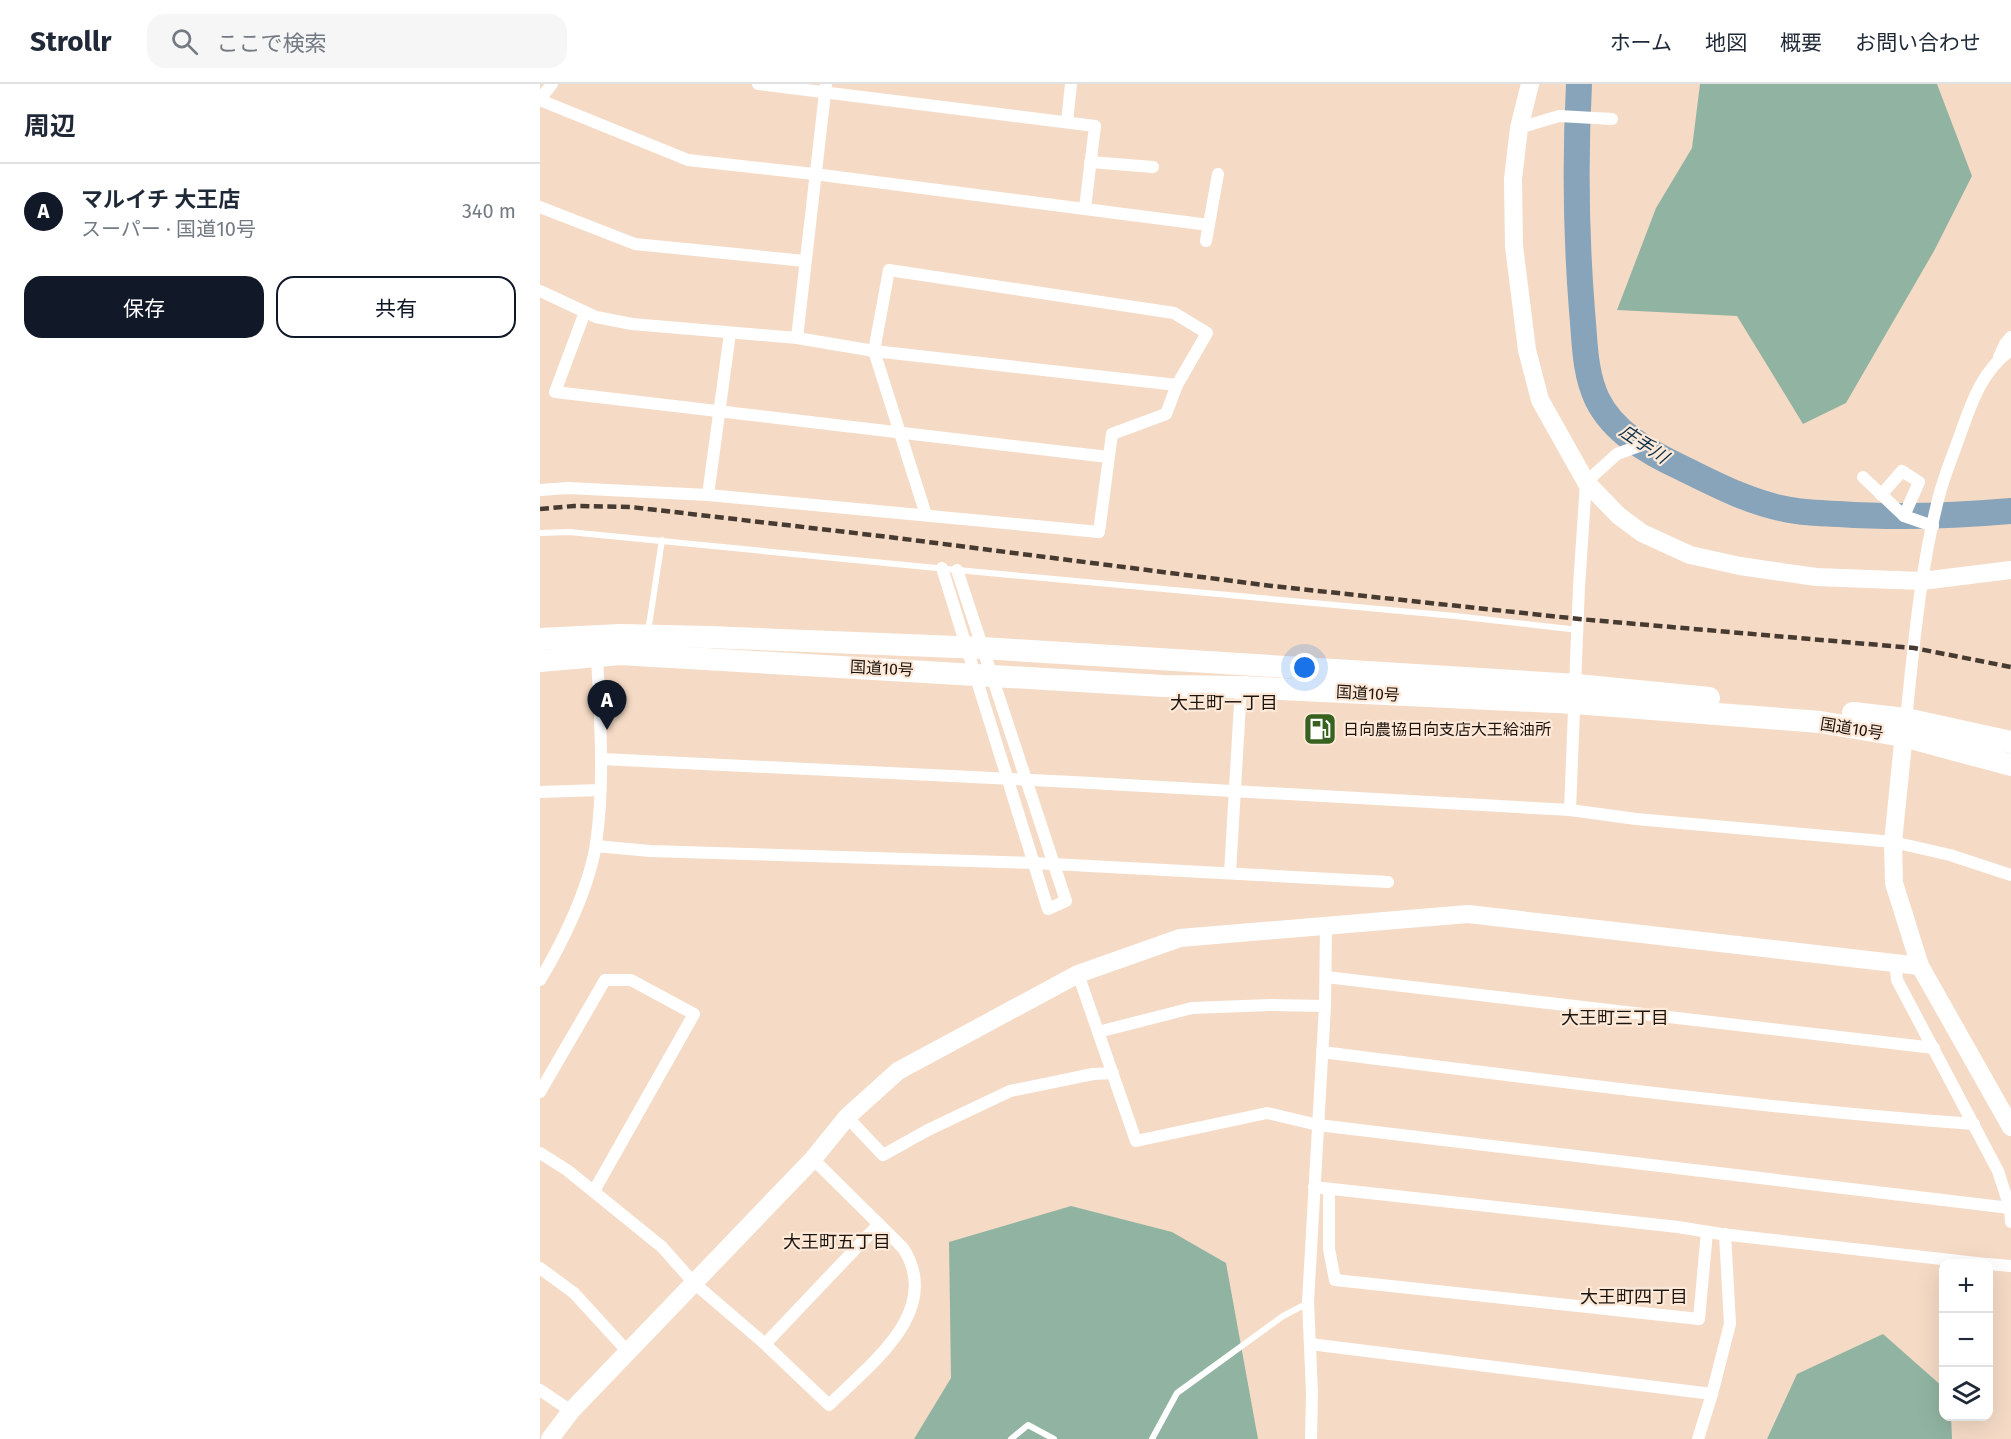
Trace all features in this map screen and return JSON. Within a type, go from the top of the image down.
[{"type":"highway","name":"国道10号","points":[[541,644],[648,636],[975,648],[1576,694],[1905,728],[2011,742]]},
{"type":"highway","name":"国道10号","points":[[541,644],[597,656],[631,654],[1163,686],[1576,694]]},
{"type":"highway","name":"国道10号","points":[[1905,728],[2011,765]]},
{"type":"street","points":[[552,84],[540,99],[688,160],[1209,225]]},
{"type":"street","points":[[758,84],[825,89],[1095,126],[1085,208]]},
{"type":"street","points":[[1067,122],[1071,84]]},
{"type":"street","points":[[1530,84],[1520,128],[1513,179],[1514,246],[1527,350],[1540,400],[1586,482],[1619,516],[1642,533],[1690,555],[1740,566],[1816,577],[1922,580],[2011,570]]},
{"type":"street","points":[[796,339],[825,89]]},
{"type":"street","points":[[1520,128],[1559,116],[1612,119]]},
{"type":"street","points":[[1090,162],[1153,168]]},
{"type":"street","points":[[1206,241],[1218,174]]},
{"type":"street","points":[[540,207],[635,244],[805,261]]},
{"type":"street","points":[[540,490],[567,488],[708,495],[1100,532],[1112,434],[1166,414],[1177,384],[1207,333],[1174,313],[889,270],[874,351],[926,515]]},
{"type":"street","points":[[540,291],[596,317],[632,324],[796,339],[874,351],[1177,384]]},
{"type":"street","points":[[585,312],[555,392],[1108,457]]},
{"type":"street","points":[[708,495],[730,333]]},
{"type":"street","points":[[2011,337],[1983,381],[1969,410],[1939,496],[1922,580],[1893,842],[1894,883],[1920,966],[2011,1127]]},
{"type":"street","points":[[1997,361],[2011,350]]},
{"type":"street","points":[[1570,810],[1586,482],[1617,454],[1647,443]]},
{"type":"street","points":[[1881,495],[1902,471],[1919,482],[1904,516]]},
{"type":"street","points":[[1863,477],[1904,516],[1932,532]]},
{"type":"street","points":[[942,568],[1026,780],[1066,901],[1048,909],[1009,779],[984,675]]},
{"type":"street","points":[[957,570],[975,648]]},
{"type":"street","points":[[540,980],[584,890],[596,846],[602,759],[597,656]]},
{"type":"street","points":[[1230,873],[1241,687]]},
{"type":"street","points":[[602,759],[1570,810],[1636,819],[1893,842],[1950,855],[2011,875]]},
{"type":"street","points":[[540,792],[600,790]]},
{"type":"street","points":[[596,846],[650,851],[1034,863],[1388,882]]},
{"type":"street","points":[[550,1439],[571,1411],[813,1159],[847,1117],[898,1071],[1078,974],[1179,938],[1468,914],[1920,966]]},
{"type":"street","points":[[1311,1439],[1308,1302],[1325,1006],[1326,926]]},
{"type":"street","points":[[1899,964],[1896,970],[1897,980],[1935,1048],[1998,1171],[2010,1208],[2011,1222]]},
{"type":"street","points":[[1078,974],[1136,1142],[1268,1113],[1318,1125],[2010,1208]]},
{"type":"street","points":[[1326,977],[1935,1048]]},
{"type":"street","points":[[540,1092],[605,980],[631,980],[694,1014],[594,1191]]},
{"type":"street","points":[[1098,1032],[1192,1008],[1270,1005],[1325,1006]]},
{"type":"street","points":[[1322,1052],[1866,1116],[1974,1124]]},
{"type":"street","points":[[847,1117],[883,1155],[928,1130],[1010,1091],[1092,1074],[1113,1073]]},
{"type":"street","points":[[540,1153],[594,1191],[662,1247],[694,1283],[765,1344],[829,1405],[890,1344],[907,1321],[916,1290],[913,1263],[903,1248],[813,1159]]},
{"type":"street","points":[[1314,1188],[1943,1259]]},
{"type":"street","points":[[1329,1190],[1329,1249],[1335,1280],[1699,1319],[1707,1232]]},
{"type":"street","points":[[765,1344],[879,1224]]},
{"type":"street","points":[[1698,1439],[1730,1324],[1725,1234]]},
{"type":"street","points":[[1993,1264],[2011,1266]]},
{"type":"street","points":[[540,1268],[574,1293],[628,1352]]},
{"type":"street","points":[[1310,1344],[1712,1394]]},
{"type":"street","points":[[540,1390],[571,1411]]},
{"type":"lane","points":[[540,533],[569,532],[662,540],[1455,616],[1578,630]]},
{"type":"lane","points":[[648,636],[662,540]]},
{"type":"lane","points":[[1152,1439],[1177,1393],[1283,1316],[1308,1302]]},
{"type":"lane","points":[[1011,1439],[1028,1425],[1054,1439]]},
{"type":"green space","points":[[1700,84],[1937,84],[1972,176],[1934,251],[1846,403],[1803,424],[1737,316],[1617,310],[1656,208],[1692,148]]},
{"type":"green space","points":[[1071,1206],[1172,1232],[1226,1263],[1258,1439],[914,1439],[951,1378],[949,1242]]},
{"type":"green space","points":[[1883,1334],[1939,1383],[1939,1421],[1951,1421],[1952,1439],[1767,1439],[1797,1374]]},
{"type":"waterway","name":"庄手川","points":[[1579,84],[1577,226],[1586,356],[1597,399],[1604,411],[1622,431],[1656,455],[1718,485],[1744,497],[1785,509],[1812,513],[1903,516],[2011,511]]},
{"type":"railway","points":[[540,509],[574,506],[631,507],[1272,586],[1579,619],[1914,648],[2011,667]]},
{"type":"place","name":"日向農協日向支店大王給油所","points":[[1320,729]]},
{"type":"place","name":"マルイチ 大王店","points":[[607,730]]},
{"type":"district","name":"大王町一丁目","points":[[1224,703]]},
{"type":"district","name":"大王町三丁目","points":[[1615,1018]]},
{"type":"district","name":"大王町五丁目","points":[[837,1242]]},
{"type":"district","name":"大王町四丁目","points":[[1634,1297]]}]
